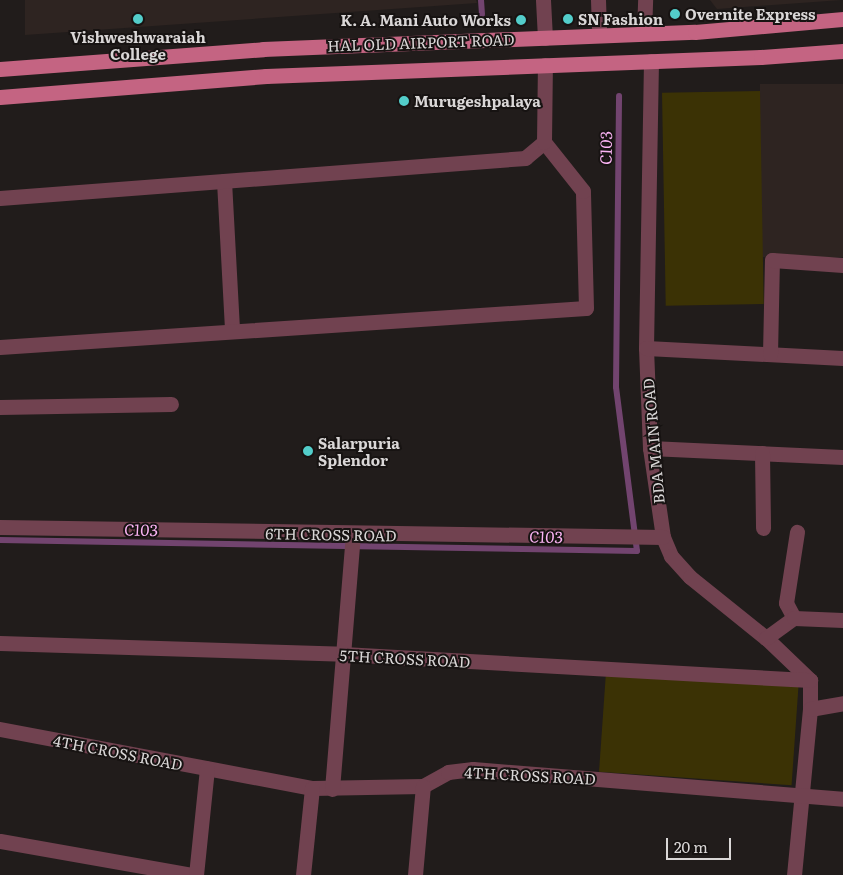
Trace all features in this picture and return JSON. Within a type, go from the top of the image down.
[{"type":"main road","name":"HAL OLD AIRPORT ROAD","points":[[0,69],[263,49],[545,38],[644,32],[695,32],[843,19]]},
{"type":"main road","name":"HAL OLD AIRPORT ROAD","points":[[0,96],[266,76],[545,66],[843,51]]},
{"type":"street","points":[[543,0],[545,38]]},
{"type":"street","points":[[598,0],[599,34]]},
{"type":"street","points":[[644,32],[645,0]]},
{"type":"street","name":"BDA MAIN ROAD","points":[[652,61],[646,348],[650,448],[663,537],[671,556],[690,577],[766,638],[810,680]]},
{"type":"street","points":[[0,347],[586,308],[583,191],[544,142],[545,66]]},
{"type":"street","points":[[0,198],[525,158],[544,142]]},
{"type":"street","points":[[224,181],[232,331]]},
{"type":"street","points":[[770,354],[772,260],[843,265]]},
{"type":"street","points":[[646,348],[843,358]]},
{"type":"street","points":[[0,407],[171,404]]},
{"type":"street","points":[[650,448],[843,457]]},
{"type":"street","points":[[762,453],[763,528]]},
{"type":"street","name":"6TH CROSS ROAD","points":[[0,527],[353,534],[663,537]]},
{"type":"street","points":[[794,618],[786,603],[797,532]]},
{"type":"street","points":[[332,789],[353,534]]},
{"type":"street","points":[[766,638],[794,618],[843,620]]},
{"type":"street","name":"5TH CROSS ROAD","points":[[0,643],[343,654],[810,680]]},
{"type":"street","points":[[794,875],[800,794],[810,709],[810,680]]},
{"type":"street","points":[[810,709],[843,703]]},
{"type":"street","name":"4TH CROSS ROAD","points":[[0,729],[312,788],[423,786],[448,772],[473,769],[800,794],[843,799]]},
{"type":"street","points":[[0,841],[195,875],[207,769]]},
{"type":"street","points":[[415,875],[423,786]]},
{"type":"street","points":[[303,875],[312,788]]},
{"type":"shaded area","name":"Vishweshwaraiah College","points":[[25,0],[476,0],[477,3],[25,35]]},
{"type":"shaded area","points":[[710,0],[842,0],[717,9]]},
{"type":"shaded area","points":[[760,84],[843,84],[843,257],[760,257]]},
{"type":"shaded area","points":[[760,91],[764,304],[666,306],[662,93]]},
{"type":"shaded area","points":[[606,672],[799,685],[792,785],[599,772]]},
{"type":"waterway","name":"C103","points":[[481,0],[482,14]]},
{"type":"waterway","name":"C103","points":[[0,540],[637,551],[616,387],[619,96]]},
{"type":"place","name":"Overnite Express","points":[[675,14]]},
{"type":"place","name":"Vishweshwaraiah College","points":[[138,19]]},
{"type":"place","name":"SN Fashion","points":[[568,19]]},
{"type":"place","name":"K. A. Mani Auto Works","points":[[521,20]]},
{"type":"place","name":"Murugeshpalaya","points":[[404,101]]},
{"type":"place","name":"Salarpuria Splendor","points":[[308,451]]}]
